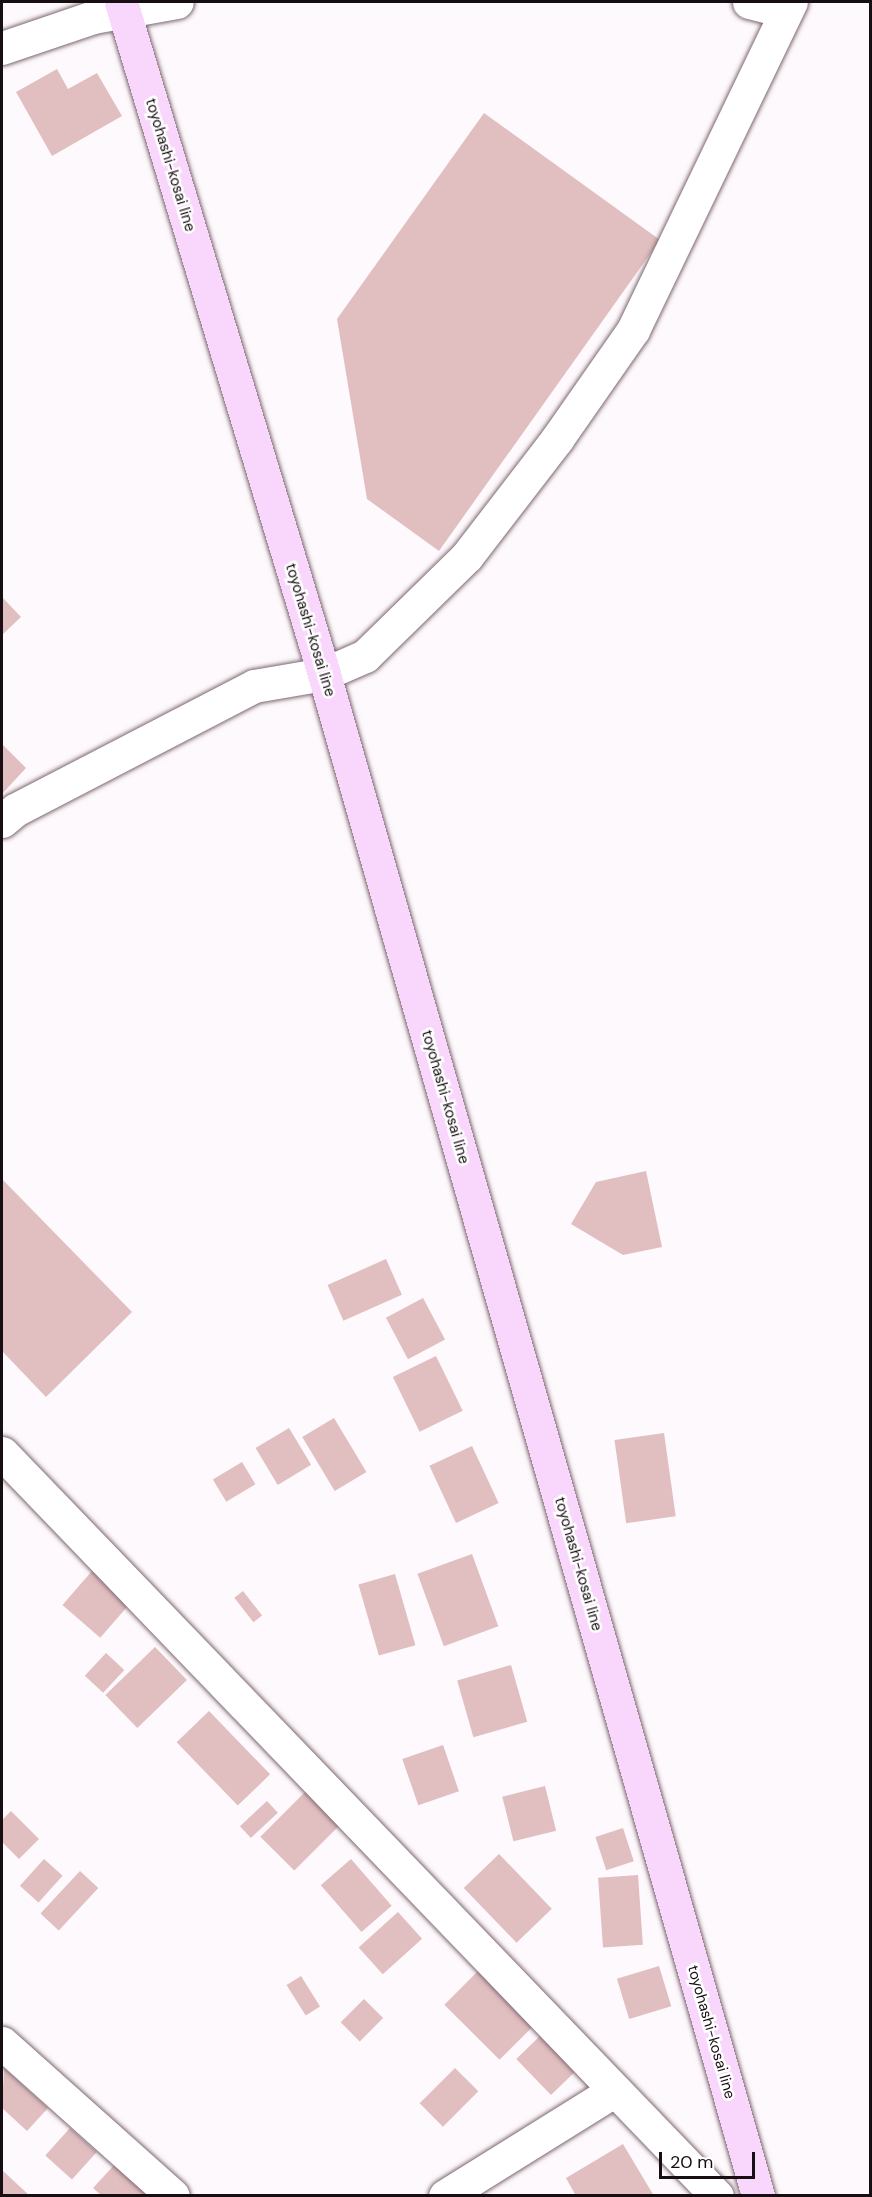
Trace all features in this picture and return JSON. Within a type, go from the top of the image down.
[{"type":"main road","name":"toyohashi-kosai line","points":[[122,6],[324,674],[758,2196]]},
{"type":"street","points":[[2,48],[122,6],[177,2]]},
{"type":"street","points":[[2,821],[25,805],[254,686],[324,674],[365,656],[467,556],[557,439],[627,339],[787,6],[749,2]]},
{"type":"street","points":[[2,1453],[717,2196]]},
{"type":"street","points":[[2,2043],[173,2196]]},
{"type":"street","points":[[445,2196],[615,2090]]},
{"type":"building","points":[[57,69],[68,89],[97,73],[122,116],[52,156],[16,92]]},
{"type":"building","points":[[484,113],[660,240],[439,551],[367,499],[337,319]]},
{"type":"building","points":[[2,597],[21,617],[2,635]]},
{"type":"building","points":[[2,744],[26,768],[2,794]]},
{"type":"building","points":[[646,1171],[662,1247],[623,1255],[571,1224],[596,1182]]},
{"type":"building","points":[[2,1179],[132,1312],[46,1397],[2,1351]]},
{"type":"building","points":[[386,1259],[402,1295],[343,1321],[328,1285]]},
{"type":"building","points":[[423,1298],[445,1339],[408,1359],[386,1318]]},
{"type":"building","points":[[436,1356],[463,1411],[420,1432],[393,1377]]},
{"type":"building","points":[[334,1418],[366,1472],[335,1491],[302,1437]]},
{"type":"building","points":[[289,1428],[311,1465],[278,1485],[256,1448]]},
{"type":"building","points":[[664,1433],[676,1516],[626,1523],[614,1440]]},
{"type":"building","points":[[472,1446],[499,1503],[456,1523],[429,1466]]},
{"type":"building","points":[[242,1462],[255,1484],[226,1502],[213,1480]]},
{"type":"building","points":[[472,1554],[498,1626],[444,1646],[417,1574]]},
{"type":"building","points":[[92,1571],[130,1604],[100,1638],[62,1605]]},
{"type":"building","points":[[395,1574],[415,1645],[379,1656],[358,1584]]},
{"type":"building","points":[[243,1591],[262,1615],[253,1622],[234,1598]]},
{"type":"building","points":[[155,1647],[187,1680],[137,1728],[105,1695]]},
{"type":"building","points":[[106,1653],[124,1670],[103,1693],[85,1676]]},
{"type":"building","points":[[511,1665],[527,1722],[473,1737],[457,1680]]},
{"type":"building","points":[[209,1711],[270,1774],[238,1806],[177,1742]]},
{"type":"building","points":[[443,1745],[459,1791],[418,1805],[402,1759]]},
{"type":"building","points":[[545,1786],[556,1831],[513,1841],[502,1797]]},
{"type":"building","points":[[307,1790],[341,1824],[294,1871],[260,1837]]},
{"type":"building","points":[[267,1801],[278,1813],[251,1838],[240,1826]]},
{"type":"building","points":[[11,1811],[39,1839],[19,1859],[2,1842],[2,1820]]},
{"type":"building","points":[[623,1828],[634,1861],[606,1870],[595,1837]]},
{"type":"building","points":[[499,1854],[552,1909],[517,1943],[464,1888]]},
{"type":"building","points":[[44,1859],[63,1876],[38,1902],[20,1886]]},
{"type":"building","points":[[351,1859],[392,1906],[361,1932],[321,1885]]},
{"type":"building","points":[[80,1871],[98,1888],[59,1930],[40,1913]]},
{"type":"building","points":[[638,1875],[643,1945],[603,1948],[598,1878]]},
{"type":"building","points":[[398,1912],[422,1939],[383,1974],[359,1947]]},
{"type":"building","points":[[659,1966],[671,2006],[629,2019],[617,1979]]},
{"type":"building","points":[[479,1970],[534,2025],[500,2060],[444,2005]]},
{"type":"building","points":[[301,1976],[320,2007],[306,2016],[287,1985]]},
{"type":"building","points":[[364,1999],[383,2018],[360,2041],[341,2022]]},
{"type":"building","points":[[540,2036],[575,2072],[551,2095],[516,2059]]},
{"type":"building","points":[[4,2068],[48,2108],[27,2131],[2,2108]]},
{"type":"building","points":[[455,2068],[478,2091],[443,2127],[420,2103]]},
{"type":"building","points":[[70,2128],[97,2152],[72,2180],[45,2155]]},
{"type":"building","points":[[623,2144],[654,2196],[576,2196],[566,2178]]},
{"type":"building","points":[[117,2162],[155,2196],[102,2196],[93,2188]]},
{"type":"building","points":[[2,2170],[30,2196],[2,2196]]}]
